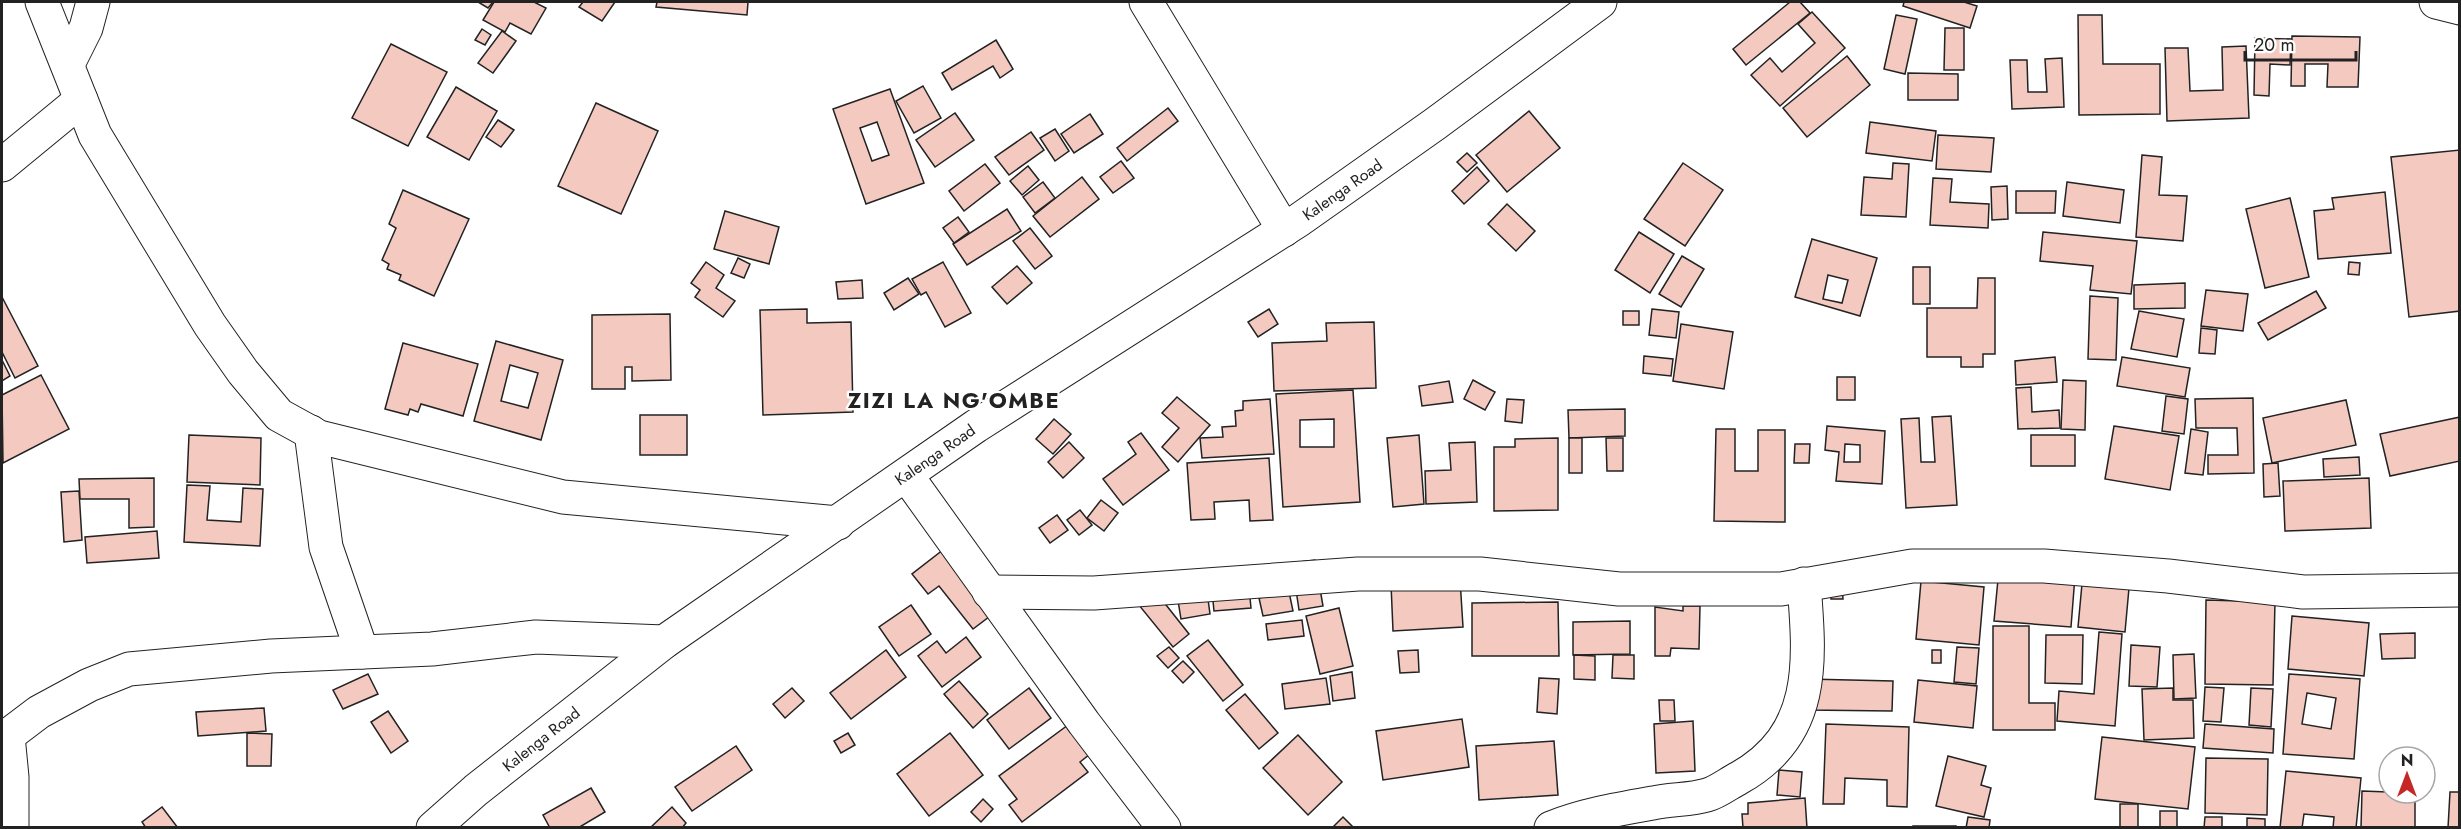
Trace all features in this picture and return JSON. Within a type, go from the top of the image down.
[{"type":"street","points":[[42,2],[95,135],[236,363],[279,415],[319,437],[563,497],[838,523]]},
{"type":"street","points":[[68,64],[82,38],[93,2]]},
{"type":"street","points":[[1146,2],[1284,230]]},
{"type":"street","name":"Kalenga Road","points":[[433,828],[476,790],[664,642],[907,476],[976,426],[1284,230],[1435,124],[1600,2]]},
{"type":"street","points":[[2436,2],[2460,8]]},
{"type":"street","points":[[2,165],[81,100]]},
{"type":"street","points":[[311,432],[326,547],[362,652]]},
{"type":"street","points":[[907,476],[1084,723],[1164,828]]},
{"type":"street","points":[[990,592],[1094,594],[1358,574],[1480,574],[1618,589],[1782,589],[1912,566],[2044,566],[2168,576],[2303,592],[2460,590]]},
{"type":"street","points":[[1551,828],[1569,820],[1654,802],[1708,795],[1751,771],[1777,749],[1796,717],[1808,677],[1804,584]]},
{"type":"street","points":[[12,828],[12,777],[5,738],[39,712],[89,685],[129,669],[271,656],[432,649],[536,637],[664,642]]},
{"type":"building","points":[[478,2],[493,2],[488,8]]},
{"type":"building","points":[[494,2],[534,2],[546,8],[531,34],[510,23],[505,32],[483,20]]},
{"type":"building","points":[[583,2],[615,2],[602,21],[579,7]]},
{"type":"building","points":[[657,2],[748,2],[747,15],[656,7]]},
{"type":"building","points":[[1790,2],[1800,2],[1810,13],[1746,65],[1733,49]]},
{"type":"building","points":[[1904,2],[1964,2],[1977,6],[1970,28],[1903,6]]},
{"type":"building","points":[[1812,12],[1845,48],[1780,106],[1751,75],[1770,58],[1782,72],[1815,43],[1798,24]]},
{"type":"building","points":[[1896,15],[1917,19],[1905,74],[1884,69]]},
{"type":"building","points":[[2078,15],[2102,15],[2103,64],[2160,64],[2160,114],[2079,115]]},
{"type":"building","points":[[1945,28],[1964,28],[1964,70],[1944,70]]},
{"type":"building","points":[[482,29],[491,35],[485,45],[475,40]]},
{"type":"building","points":[[502,31],[516,41],[493,73],[478,63]]},
{"type":"building","points":[[2292,36],[2360,37],[2358,87],[2327,87],[2328,64],[2305,64],[2305,86],[2291,86]]},
{"type":"building","points":[[2255,38],[2291,39],[2290,65],[2270,64],[2269,96],[2254,95]]},
{"type":"building","points":[[996,40],[1013,69],[1000,78],[993,66],[952,90],[942,73]]},
{"type":"building","points":[[391,44],[447,72],[408,146],[352,118]]},
{"type":"building","points":[[2246,46],[2249,118],[2167,121],[2165,48],[2188,48],[2190,91],[2223,90],[2222,47]]},
{"type":"building","points":[[1847,56],[1870,85],[1807,137],[1783,108]]},
{"type":"building","points":[[2062,58],[2064,107],[2012,109],[2010,60],[2027,60],[2028,92],[2047,92],[2045,59]]},
{"type":"building","points":[[1908,73],[1958,74],[1958,100],[1908,100]]},
{"type":"building","points":[[923,86],[941,118],[914,133],[896,101]]},
{"type":"building","points":[[456,87],[497,111],[469,160],[427,137]]},
{"type":"building","points":[[890,89],[924,183],[866,204],[833,109]],"holes":[[[877,122],[889,155],[872,161],[860,128]]]},
{"type":"building","points":[[596,103],[658,131],[621,214],[558,186]]},
{"type":"building","points":[[1168,108],[1178,121],[1127,161],[1117,148]]},
{"type":"building","points":[[1529,111],[1560,148],[1507,192],[1476,155]]},
{"type":"building","points":[[955,113],[974,140],[935,167],[916,140]]},
{"type":"building","points":[[1090,114],[1103,134],[1074,153],[1061,134]]},
{"type":"building","points":[[498,120],[514,130],[501,147],[486,137]]},
{"type":"building","points":[[1870,122],[1936,131],[1932,161],[1866,153]]},
{"type":"building","points":[[1055,129],[1069,151],[1055,161],[1040,138]]},
{"type":"building","points":[[1031,132],[1044,150],[1009,175],[995,157]]},
{"type":"building","points":[[1938,135],[1994,138],[1991,172],[1936,169]]},
{"type":"building","points":[[2460,150],[2460,311],[2409,317],[2391,157]]},
{"type":"building","points":[[1467,153],[1477,163],[1467,172],[1457,162]]},
{"type":"building","points":[[2142,155],[2162,157],[2159,195],[2187,196],[2183,241],[2136,237]]},
{"type":"building","points":[[1121,161],[1134,178],[1113,193],[1100,177]]},
{"type":"building","points":[[1683,163],[1723,190],[1685,246],[1644,219]]},
{"type":"building","points":[[1893,163],[1909,164],[1906,217],[1861,215],[1864,177],[1892,179]]},
{"type":"building","points":[[985,164],[1000,183],[964,211],[949,191]]},
{"type":"building","points":[[1028,166],[1039,180],[1022,195],[1010,181]]},
{"type":"building","points":[[1477,167],[1489,181],[1464,204],[1452,191]]},
{"type":"building","points":[[1082,177],[1099,199],[1050,237],[1033,216]]},
{"type":"building","points":[[1933,178],[1952,179],[1950,202],[1989,204],[1988,228],[1930,225]]},
{"type":"building","points":[[1043,182],[1055,198],[1035,213],[1023,197]]},
{"type":"building","points":[[2067,182],[2124,190],[2120,223],[2063,216]]},
{"type":"building","points":[[2007,186],[2008,219],[1992,220],[1991,187]]},
{"type":"building","points":[[403,190],[469,219],[434,296],[399,280],[401,275],[387,269],[389,264],[382,260],[396,228],[389,224]]},
{"type":"building","points":[[2016,191],[2056,191],[2055,213],[2016,213]]},
{"type":"building","points":[[2385,192],[2391,253],[2318,259],[2314,211],[2334,209],[2332,198]]},
{"type":"building","points":[[2290,198],[2309,277],[2265,288],[2246,209]]},
{"type":"building","points":[[1507,204],[1535,231],[1516,251],[1488,224]]},
{"type":"building","points":[[1007,209],[1021,231],[967,265],[953,244]]},
{"type":"building","points":[[725,211],[779,227],[769,264],[714,249]]},
{"type":"building","points":[[958,217],[969,232],[954,243],[943,228]]},
{"type":"building","points":[[1030,228],[1052,256],[1035,269],[1013,241]]},
{"type":"building","points":[[1639,232],[1674,254],[1650,293],[1615,270]]},
{"type":"building","points":[[2043,232],[2137,241],[2131,294],[2090,290],[2093,266],[2040,261]]},
{"type":"building","points":[[1812,239],[1877,258],[1860,316],[1795,297]],"holes":[[[1828,275],[1848,280],[1842,303],[1823,299]]]},
{"type":"building","points":[[1682,256],[1704,269],[1681,307],[1659,294]]},
{"type":"building","points":[[738,258],[750,264],[744,278],[731,273]]},
{"type":"building","points":[[706,262],[724,275],[716,288],[735,301],[723,317],[695,297],[700,290],[691,283]]},
{"type":"building","points":[[943,262],[971,313],[945,327],[926,292],[921,295],[912,279]]},
{"type":"building","points":[[2349,262],[2360,263],[2359,275],[2348,274]]},
{"type":"building","points":[[1017,266],[1032,283],[1007,304],[992,287]]},
{"type":"building","points":[[1913,267],[1930,267],[1930,304],[1913,304]]},
{"type":"building","points":[[908,278],[919,294],[894,310],[884,293]]},
{"type":"building","points":[[1978,278],[1995,278],[1995,354],[1983,354],[1983,367],[1961,367],[1961,357],[1927,357],[1927,308],[1977,308]]},
{"type":"building","points":[[862,280],[863,298],[838,299],[836,282]]},
{"type":"building","points":[[2185,283],[2185,308],[2134,309],[2134,285]]},
{"type":"building","points":[[2206,290],[2248,294],[2243,331],[2201,326]]},
{"type":"building","points":[[2316,291],[2326,308],[2268,340],[2258,323]]},
{"type":"building","points":[[2090,296],[2118,298],[2116,360],[2088,359]]},
{"type":"building","points":[[2,297],[38,366],[15,378],[2,352]]},
{"type":"building","points":[[807,309],[807,323],[851,322],[853,412],[763,415],[760,310]]},
{"type":"building","points":[[1269,309],[1278,324],[1258,337],[1248,322]]},
{"type":"building","points":[[1652,309],[1679,312],[1676,338],[1649,335]]},
{"type":"building","points":[[1623,311],[1639,311],[1639,325],[1623,325]]},
{"type":"building","points":[[2139,311],[2184,319],[2177,357],[2131,349]]},
{"type":"building","points":[[670,314],[671,380],[632,381],[632,367],[625,367],[625,389],[592,389],[592,315]]},
{"type":"building","points":[[1374,322],[1376,388],[1274,391],[1272,343],[1327,341],[1326,323]]},
{"type":"building","points":[[1681,324],[1733,332],[1724,389],[1673,381]]},
{"type":"building","points":[[2201,328],[2217,330],[2215,354],[2199,353]]},
{"type":"building","points":[[496,341],[563,360],[541,440],[474,421]],"holes":[[[510,365],[538,373],[528,408],[501,401]]]},
{"type":"building","points":[[403,343],[478,364],[463,416],[421,404],[418,412],[410,409],[408,415],[385,409]]},
{"type":"building","points":[[1644,356],[1673,359],[1671,376],[1643,373]]},
{"type":"building","points":[[2055,357],[2057,382],[2016,385],[2015,361]]},
{"type":"building","points":[[2122,357],[2190,368],[2185,397],[2117,386]]},
{"type":"building","points":[[2,360],[10,376],[2,381]]},
{"type":"building","points":[[41,375],[69,429],[3,463],[2,395]]},
{"type":"building","points":[[1837,377],[1855,377],[1855,400],[1837,400]]},
{"type":"building","points":[[1473,380],[1495,392],[1485,410],[1464,399]]},
{"type":"building","points":[[2063,380],[2086,381],[2085,430],[2061,429]]},
{"type":"building","points":[[1449,381],[1453,402],[1422,406],[1419,386]]},
{"type":"building","points":[[2031,387],[2032,412],[2059,410],[2060,428],[2018,429],[2016,388]]},
{"type":"building","points":[[1353,390],[1360,502],[1283,507],[1276,394]],"holes":[[[1334,419],[1334,447],[1300,447],[1300,420]]]},
{"type":"building","points":[[2166,396],[2188,399],[2184,434],[2162,431]]},
{"type":"building","points":[[1177,397],[1210,425],[1178,462],[1162,447],[1179,428],[1162,413]]},
{"type":"building","points":[[2253,398],[2254,473],[2208,474],[2208,455],[2238,455],[2237,428],[2196,428],[2195,399]]},
{"type":"building","points":[[1270,399],[1274,454],[1202,458],[1200,438],[1223,437],[1222,427],[1236,426],[1235,411],[1243,410],[1243,401]]},
{"type":"building","points":[[1507,399],[1524,400],[1522,423],[1505,421]]},
{"type":"building","points":[[2346,400],[2356,445],[2272,463],[2263,418]]},
{"type":"building","points":[[1625,409],[1625,436],[1569,438],[1568,410]]},
{"type":"building","points":[[640,415],[687,415],[687,455],[640,455]]},
{"type":"building","points":[[1951,416],[1957,505],[1906,508],[1901,419],[1919,418],[1921,462],[1935,462],[1932,417]]},
{"type":"building","points":[[2460,417],[2460,461],[2390,476],[2380,434]]},
{"type":"building","points":[[1054,419],[1071,434],[1053,454],[1036,439]]},
{"type":"building","points":[[1827,426],[1885,431],[1882,484],[1836,481],[1839,452],[1825,450]],"holes":[[[1845,444],[1860,445],[1860,462],[1844,462]]]},
{"type":"building","points":[[2114,426],[2179,436],[2170,490],[2105,479]]},
{"type":"building","points":[[1716,429],[1735,429],[1735,471],[1758,471],[1758,430],[1785,430],[1785,522],[1714,521]]},
{"type":"building","points":[[2191,429],[2208,432],[2203,475],[2185,473]]},
{"type":"building","points":[[1141,433],[1169,470],[1123,505],[1103,479],[1136,454],[1128,442]]},
{"type":"building","points":[[189,435],[261,438],[260,485],[187,482]]},
{"type":"building","points":[[1419,435],[1424,504],[1393,507],[1387,438]]},
{"type":"building","points":[[2031,435],[2075,435],[2075,466],[2031,466]]},
{"type":"building","points":[[1558,438],[1558,510],[1494,511],[1494,447],[1515,447],[1515,439]]},
{"type":"building","points":[[1569,438],[1582,438],[1582,473],[1569,473]]},
{"type":"building","points":[[1606,438],[1623,438],[1623,471],[1607,471]]},
{"type":"building","points":[[1069,442],[1084,458],[1063,478],[1048,462]]},
{"type":"building","points":[[1475,442],[1477,502],[1426,504],[1425,471],[1451,470],[1449,443]]},
{"type":"building","points":[[1795,444],[1810,444],[1809,463],[1794,463]]},
{"type":"building","points":[[2359,457],[2360,475],[2324,477],[2323,459]]},
{"type":"building","points":[[1269,458],[1273,520],[1250,521],[1249,500],[1214,502],[1215,519],[1191,520],[1187,463]]},
{"type":"building","points":[[2278,463],[2280,496],[2264,497],[2263,464]]},
{"type":"building","points":[[154,478],[154,527],[129,528],[129,499],[80,499],[79,479]]},
{"type":"building","points":[[2369,478],[2371,528],[2285,531],[2283,481]]},
{"type":"building","points":[[187,485],[210,486],[207,520],[241,522],[243,488],[263,489],[260,546],[184,542]]},
{"type":"building","points":[[79,491],[82,540],[64,542],[61,492]]},
{"type":"building","points":[[1101,500],[1118,513],[1104,531],[1087,518]]},
{"type":"building","points":[[1080,510],[1092,525],[1079,535],[1067,520]]},
{"type":"building","points":[[1057,515],[1068,530],[1050,543],[1039,528]]},
{"type":"building","points":[[157,531],[159,558],[87,563],[85,537]]},
{"type":"building","points":[[948,546],[998,610],[973,629],[939,586],[928,594],[912,574]]},
{"type":"building","points":[[1315,560],[1323,606],[1299,610],[1292,563]]},
{"type":"building","points":[[1247,567],[1251,608],[1214,611],[1210,571]]},
{"type":"building","points":[[1999,569],[2075,576],[2071,627],[1994,621]]},
{"type":"building","points":[[2083,573],[2130,577],[2125,632],[2078,627]]},
{"type":"building","points":[[1205,577],[1210,614],[1181,619],[1175,582]]},
{"type":"building","points":[[1460,579],[1463,627],[1393,631],[1391,584]]},
{"type":"building","points":[[1921,581],[1984,587],[1979,645],[1916,639]]},
{"type":"building","points":[[1831,584],[1842,584],[1843,599],[1831,599]]},
{"type":"building","points":[[1155,591],[1189,634],[1173,647],[1138,604]]},
{"type":"building","points":[[1289,592],[1293,611],[1263,616],[1259,598]]},
{"type":"building","points":[[2206,600],[2275,602],[2273,685],[2205,684]]},
{"type":"building","points":[[1558,602],[1559,656],[1472,656],[1472,603]]},
{"type":"building","points":[[911,605],[931,634],[899,656],[879,627]]},
{"type":"building","points":[[1683,606],[1700,606],[1699,649],[1671,648],[1670,656],[1655,656],[1655,607],[1683,611]]},
{"type":"building","points":[[1339,608],[1353,666],[1320,674],[1306,616]]},
{"type":"building","points":[[2292,616],[2369,623],[2364,676],[2288,669]]},
{"type":"building","points":[[1302,620],[1304,636],[1268,640],[1266,624]]},
{"type":"building","points":[[1630,621],[1630,654],[1573,655],[1573,622]]},
{"type":"building","points":[[1993,626],[2029,626],[2029,703],[2055,703],[2055,730],[1993,730]]},
{"type":"building","points":[[2099,632],[2122,634],[2115,726],[2057,721],[2059,691],[2094,694]]},
{"type":"building","points":[[2415,633],[2415,658],[2382,659],[2380,634]]},
{"type":"building","points":[[2046,635],[2083,635],[2082,684],[2045,683]]},
{"type":"building","points":[[966,637],[981,657],[942,687],[918,656],[937,641],[946,653]]},
{"type":"building","points":[[1208,640],[1243,685],[1223,701],[1187,656]]},
{"type":"building","points":[[2131,645],[2160,647],[2157,687],[2129,686]]},
{"type":"building","points":[[1169,647],[1179,658],[1168,668],[1157,656]]},
{"type":"building","points":[[1957,647],[1979,648],[1976,684],[1954,682]]},
{"type":"building","points":[[886,650],[906,677],[851,719],[830,693]]},
{"type":"building","points":[[1418,650],[1419,672],[1400,673],[1398,651]]},
{"type":"building","points":[[1932,650],[1941,650],[1941,663],[1932,663]]},
{"type":"building","points":[[2194,654],[2196,698],[2174,699],[2173,655]]},
{"type":"building","points":[[1574,655],[1595,656],[1595,680],[1574,679]]},
{"type":"building","points":[[1613,655],[1634,655],[1634,679],[1612,678]]},
{"type":"building","points":[[1183,661],[1194,672],[1183,683],[1172,671]]},
{"type":"building","points":[[1352,672],[1355,698],[1333,701],[1330,676]]},
{"type":"building","points":[[368,674],[378,694],[343,709],[333,690]]},
{"type":"building","points":[[2289,674],[2360,679],[2354,759],[2283,754]],"holes":[[[2307,693],[2336,698],[2331,729],[2302,724]]]},
{"type":"building","points":[[1326,678],[1330,704],[1285,709],[1282,684]]},
{"type":"building","points":[[1539,678],[1559,679],[1557,714],[1537,712]]},
{"type":"building","points":[[1807,679],[1893,681],[1892,711],[1806,710]]},
{"type":"building","points":[[1918,680],[1977,686],[1973,728],[1914,722]]},
{"type":"building","points":[[959,681],[988,714],[973,728],[944,694]]},
{"type":"building","points":[[2205,687],[2224,688],[2221,722],[2203,721]]},
{"type":"building","points":[[792,688],[804,701],[785,718],[773,704]]},
{"type":"building","points":[[1029,688],[1051,718],[1009,749],[987,720]]},
{"type":"building","points":[[2173,688],[2173,700],[2193,700],[2194,738],[2144,740],[2142,689]]},
{"type":"building","points":[[2251,688],[2273,689],[2271,727],[2249,725]]},
{"type":"building","points":[[1245,694],[1278,733],[1259,749],[1226,710]]},
{"type":"building","points":[[1659,700],[1674,700],[1675,721],[1660,721]]},
{"type":"building","points":[[264,708],[266,731],[198,736],[196,712]]},
{"type":"building","points":[[388,711],[408,741],[391,753],[371,722]]},
{"type":"building","points":[[1462,719],[1469,767],[1383,780],[1376,731]]},
{"type":"building","points":[[1693,721],[1695,771],[1656,773],[1654,724]]},
{"type":"building","points":[[1826,724],[1909,727],[1907,807],[1887,806],[1887,780],[1845,778],[1844,804],[1823,804]]},
{"type":"building","points":[[2205,724],[2274,729],[2273,753],[2203,748]]},
{"type":"building","points":[[1068,725],[1090,754],[1080,762],[1088,772],[1022,822],[1009,805],[1017,799],[999,776]]},
{"type":"building","points":[[247,733],[272,734],[271,766],[247,766]]},
{"type":"building","points":[[848,733],[855,745],[841,753],[834,741]]},
{"type":"building","points":[[950,733],[983,775],[929,816],[897,774]]},
{"type":"building","points":[[1298,735],[1342,782],[1308,815],[1263,768]]},
{"type":"building","points":[[2102,737],[2195,747],[2188,809],[2095,799]]},
{"type":"building","points":[[1554,741],[1558,795],[1479,800],[1476,746]]},
{"type":"building","points":[[736,746],[752,770],[692,811],[675,787]]},
{"type":"building","points":[[1948,756],[1986,766],[1981,785],[1991,788],[1984,817],[1936,806]]},
{"type":"building","points":[[2206,758],[2268,759],[2267,815],[2205,813]]},
{"type":"building","points":[[1779,770],[1802,772],[1800,797],[1777,795]]},
{"type":"building","points":[[2286,771],[2361,778],[2356,828],[2333,828],[2334,817],[2304,814],[2302,828],[2280,828]]},
{"type":"building","points":[[591,788],[605,812],[578,828],[550,828],[543,815]]},
{"type":"building","points":[[2362,791],[2377,792],[2377,805],[2415,805],[2415,828],[2361,828]]},
{"type":"building","points":[[2450,792],[2460,792],[2460,828],[2448,828]]},
{"type":"building","points":[[1805,798],[1807,828],[1743,828],[1742,814],[1748,814],[1748,803]]},
{"type":"building","points":[[983,799],[993,809],[981,822],[971,812]]},
{"type":"building","points":[[2120,804],[2138,804],[2138,828],[2120,828]]},
{"type":"building","points":[[162,807],[178,828],[146,828],[142,822]]},
{"type":"building","points":[[672,807],[686,823],[682,828],[650,828]]},
{"type":"building","points":[[2160,811],[2177,811],[2177,828],[2160,828]]},
{"type":"building","points":[[1343,817],[1354,828],[1332,828]]},
{"type":"building","points":[[1968,817],[1990,820],[1989,828],[1966,828]]},
{"type":"building","points":[[2205,817],[2222,817],[2222,828],[2204,828]]},
{"type":"building","points":[[2247,818],[2265,819],[2265,828],[2247,828]]},
{"type":"building","points":[[1913,826],[1956,826],[1956,828],[1913,828]]},
{"type":"district","name":"ZIZI LA NG'OMBE","points":[[954,400]]}]
